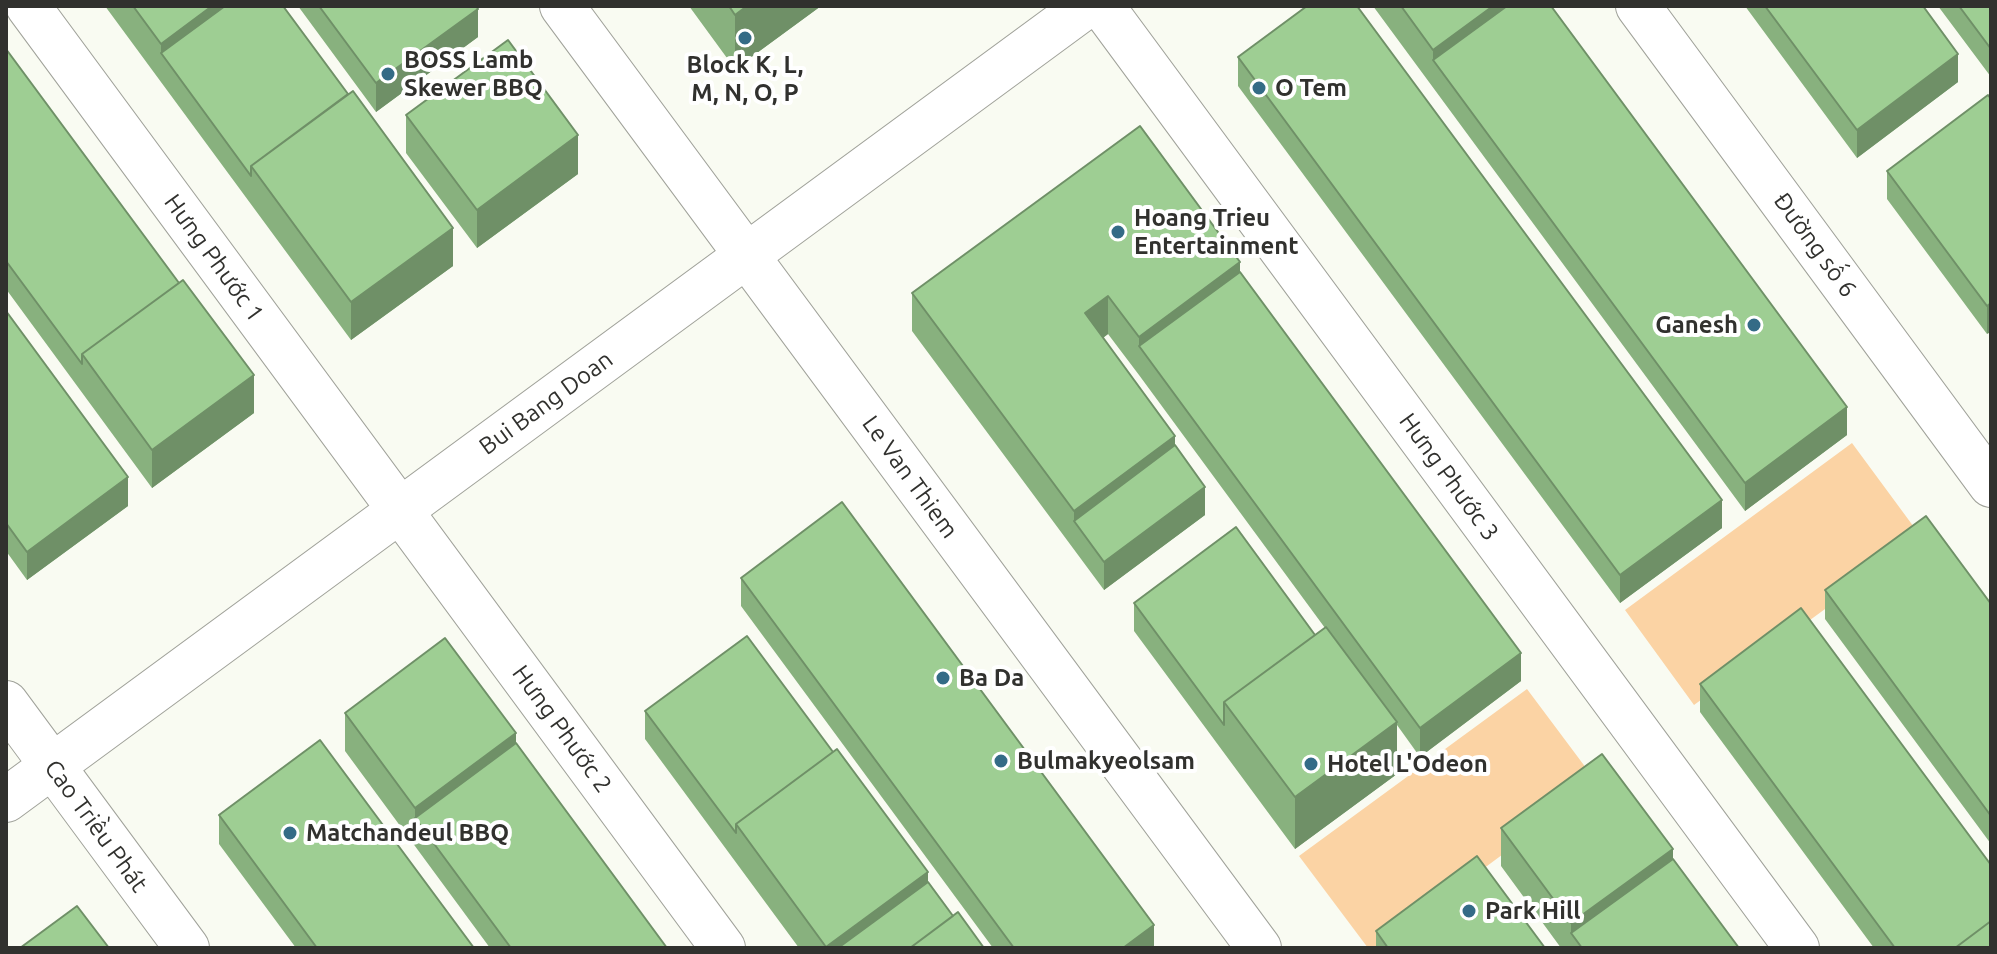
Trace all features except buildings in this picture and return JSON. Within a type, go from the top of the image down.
[{"type":"street","name":"Hưng Phước 1","points":[[28,6],[401,511]]},
{"type":"street","name":"Le Van Thiem","points":[[562,6],[1259,948]]},
{"type":"street","name":"Bui Bang Doan","points":[[6,800],[1086,6]]},
{"type":"street","name":"Hưng Phước 3","points":[[1102,6],[1797,948]]},
{"type":"street","name":"Đường số 6","points":[[1638,6],[1991,485]]},
{"type":"street","name":"Hưng Phước 2","points":[[401,511],[723,948]]},
{"type":"street","name":"Cao Triều Phát","points":[[6,703],[187,948]]},
{"type":"shaded area","points":[[1852,443],[1922,538],[1694,705],[1625,610]]},
{"type":"shaded area","points":[[1527,689],[1598,784],[1376,948],[1368,948],[1299,856]]},
{"type":"place","name":"Block K, L, M, N, O, P","points":[[745,38]]},
{"type":"place","name":"BOSS Lamb Skewer BBQ","points":[[388,74]]},
{"type":"place","name":"O Tem","points":[[1259,88]]},
{"type":"place","name":"Hoang Trieu Entertainment","points":[[1118,232]]},
{"type":"place","name":"Ganesh","points":[[1754,325]]},
{"type":"place","name":"Ba Da","points":[[943,678]]},
{"type":"place","name":"Bulmakyeolsam","points":[[1001,761]]},
{"type":"place","name":"Hotel L'Odeon","points":[[1311,764]]},
{"type":"place","name":"Matchandeul BBQ","points":[[290,833]]},
{"type":"place","name":"Park Hill","points":[[1469,911]]}]
